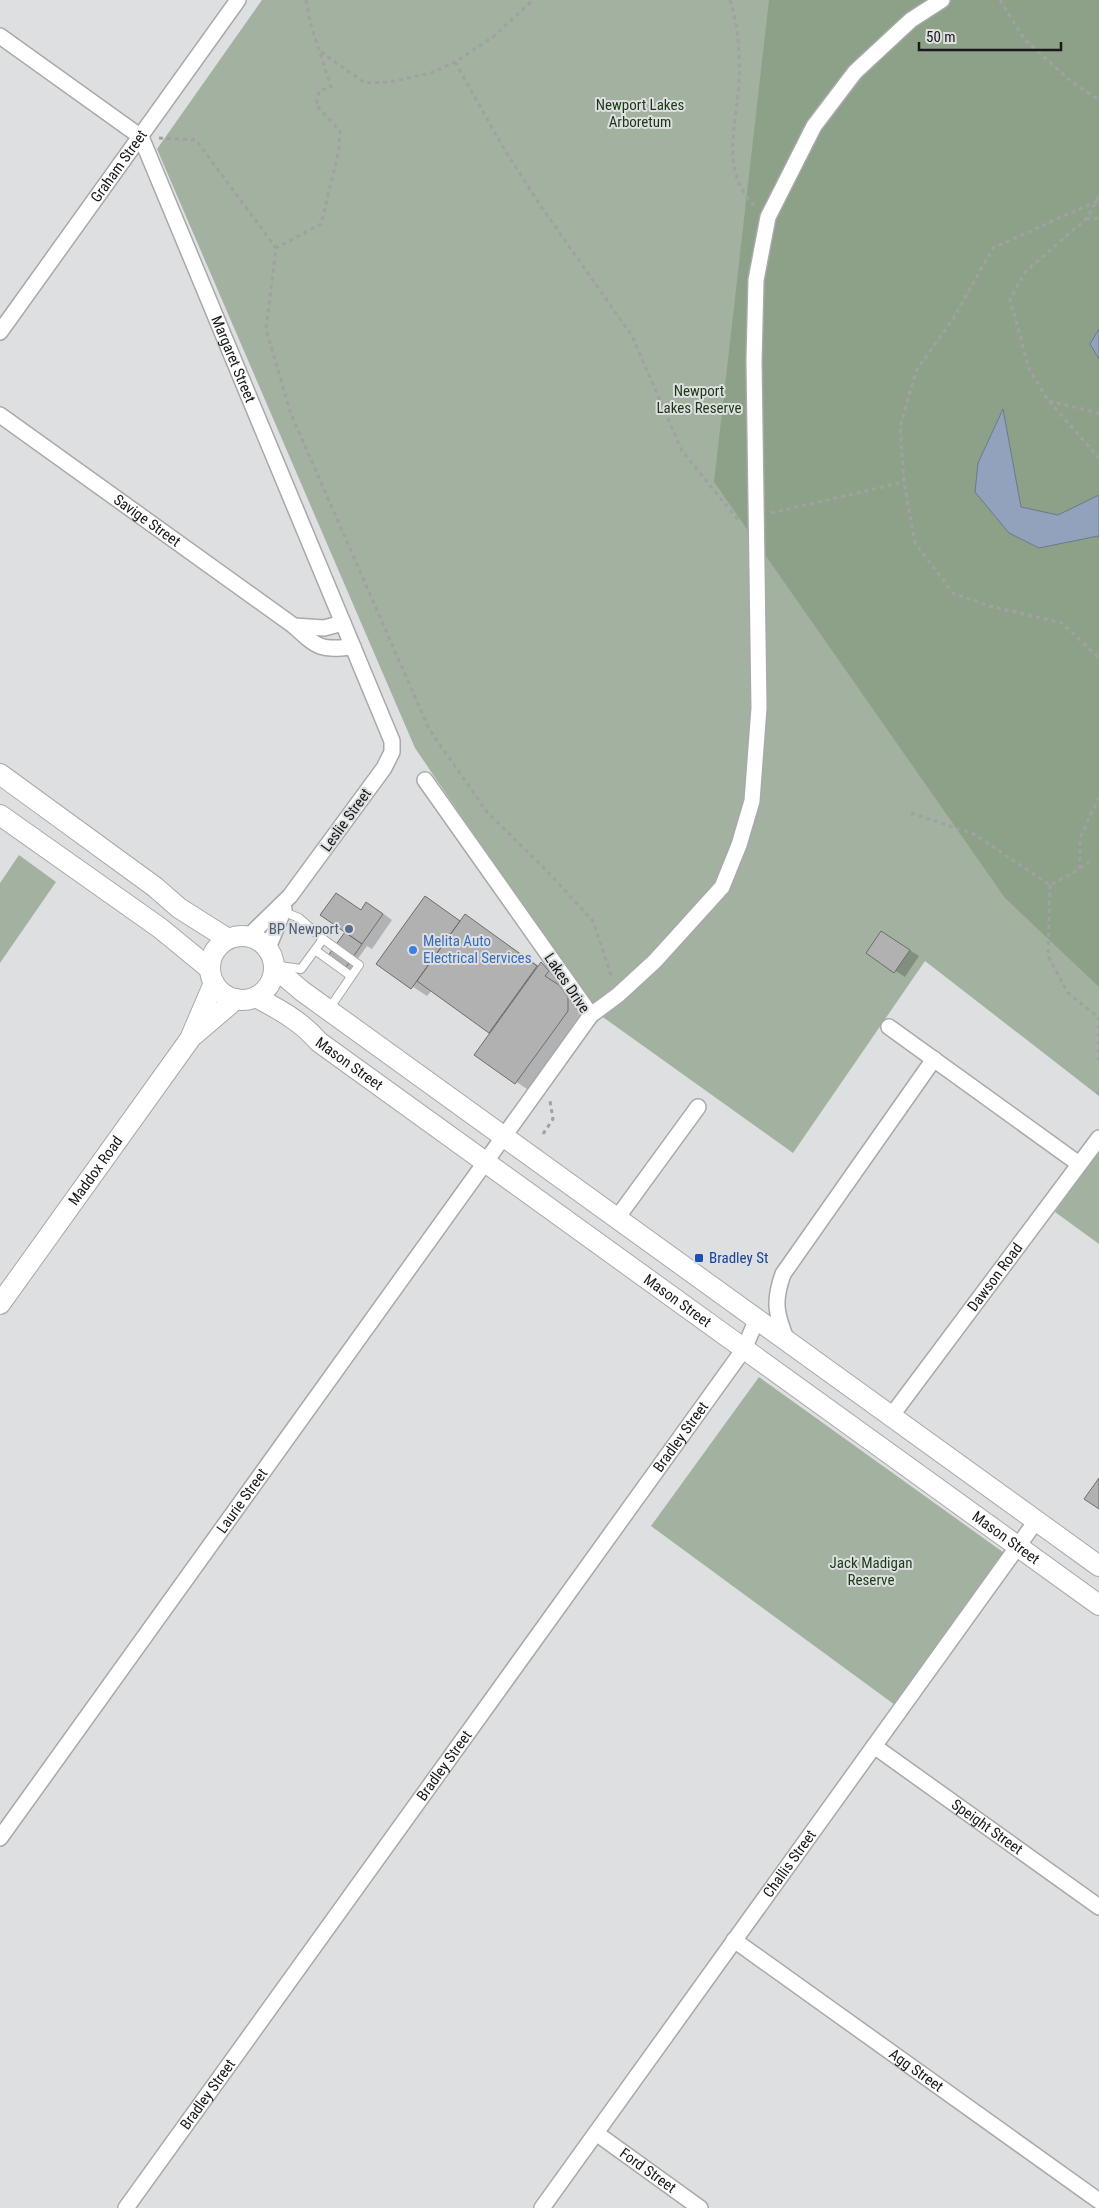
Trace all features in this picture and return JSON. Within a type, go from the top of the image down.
[{"type":"street","name":"Graham Street","points":[[0,332],[238,0]]},
{"type":"street","points":[[591,1015],[618,995],[655,961],[722,887],[739,845],[752,801],[758,741],[754,361],[756,280],[768,217],[814,126],[855,72],[911,20],[942,0]]},
{"type":"street","points":[[0,36],[141,137]]},
{"type":"street","name":"Margaret Street","points":[[141,137],[392,741]]},
{"type":"street","name":"Savige Street","points":[[0,415],[294,626],[315,646],[329,649],[353,647]]},
{"type":"street","points":[[294,626],[324,628],[342,623]]},
{"type":"street","name":"Leslie Street","points":[[249,936],[281,910],[384,768],[392,752],[392,741]]},
{"type":"street","points":[[0,774],[155,887],[179,908],[228,939]]},
{"type":"street","name":"Lakes Drive","points":[[425,780],[591,1015],[485,1163]]},
{"type":"street","points":[[0,815],[189,950],[212,976],[220,991],[246,998],[269,985],[272,960],[260,940],[249,936],[238,936],[228,939],[214,951],[212,976]]},
{"type":"street","name":"Leslie Street","points":[[272,960],[281,910]]},
{"type":"street","name":"Mason Street","points":[[272,960],[328,1009],[1099,1566]]},
{"type":"street","name":"Maddox Road","points":[[0,1304],[190,1038],[212,976]]},
{"type":"street","name":"Maddox Road","points":[[190,1038],[246,998]]},
{"type":"street","name":"Mason Street","points":[[246,998],[301,1023],[319,1042],[1099,1605]]},
{"type":"street","points":[[889,1027],[1079,1164]]},
{"type":"street","points":[[787,1341],[776,1315],[776,1293],[782,1274],[934,1059]]},
{"type":"street","points":[[617,1218],[698,1107]]},
{"type":"street","name":"Dawson Road","points":[[892,1415],[1099,1138]]},
{"type":"street","name":"Laurie Street","points":[[0,1838],[485,1163]]},
{"type":"street","name":"Bradley Street","points":[[126,2208],[744,1349],[757,1319]]},
{"type":"street","name":"Challis Street","points":[[542,2208],[1036,1521]]},
{"type":"street","name":"Speight Street","points":[[874,1746],[1099,1908]]},
{"type":"street","name":"Agg Street","points":[[734,1940],[1099,2201]]},
{"type":"street","name":"Ford Street","points":[[596,2133],[700,2208]]},
{"type":"lane","points":[[281,910],[299,918],[323,939],[359,965],[328,1009]]},
{"type":"lane","points":[[272,960],[301,969],[323,939]]},
{"type":"lane","points":[[315,950],[351,976]]},
{"type":"path","points":[[276,248],[321,224],[339,150],[340,131],[316,105],[319,91],[331,87],[310,22],[306,0]]},
{"type":"path","points":[[320,52],[366,83],[390,82],[431,73],[455,62],[493,37],[533,0]]},
{"type":"path","points":[[730,0],[735,16],[739,50],[740,80],[731,144],[736,176],[746,198],[768,217]]},
{"type":"path","points":[[1000,0],[1025,40],[1072,82],[1099,100]]},
{"type":"path","points":[[455,62],[503,147],[540,205],[632,336],[682,451],[755,541]]},
{"type":"path","points":[[141,137],[196,140],[276,248],[266,329],[291,414],[429,729],[487,812],[547,871],[593,921],[618,995]]},
{"type":"path","points":[[1098,199],[1086,219],[1026,271],[1010,299],[1029,369],[1048,400],[1099,458]]},
{"type":"path","points":[[1098,199],[1066,217],[993,248],[953,319],[916,372],[900,426],[904,482],[915,543],[953,593],[990,606],[1062,623],[1099,658]]},
{"type":"path","points":[[1086,219],[1099,218]]},
{"type":"path","points":[[1048,400],[1099,413]]},
{"type":"path","points":[[755,517],[904,482]]},
{"type":"path","points":[[1080,869],[1080,838],[1099,797]]},
{"type":"path","points":[[911,812],[974,834],[1050,885]]},
{"type":"path","points":[[1050,885],[1080,869],[1093,859]]},
{"type":"path","points":[[1050,885],[1048,956],[1068,993],[1099,1017],[1099,1065]]},
{"type":"green space","name":"Newport Lakes Reserve","points":[[262,0],[1099,0],[1099,1096],[925,961],[793,1153],[593,1010],[415,748],[157,149]]},
{"type":"green space","points":[[769,0],[1099,0],[1099,987],[1005,898],[714,482]]},
{"type":"green space","points":[[19,855],[56,882],[0,963],[0,883]]},
{"type":"green space","points":[[1099,1150],[1099,1244],[1055,1212]]},
{"type":"green space","name":"Jack Madigan Reserve","points":[[759,1377],[1007,1555],[895,1705],[651,1526]]},
{"type":"water","points":[[1099,329],[1099,359],[1090,344]]},
{"type":"water","points":[[1003,409],[1021,507],[1058,515],[1099,495],[1099,538],[1098,536],[1039,548],[1009,533],[975,492],[978,463]]},
{"type":"building","points":[[336,893],[361,910],[366,902],[383,914],[362,944],[320,915]]},
{"type":"building","name":"Melita Auto Electrical Services","points":[[425,896],[460,921],[411,989],[376,964]]},
{"type":"building","points":[[465,914],[537,966],[489,1033],[417,981]]},
{"type":"building","points":[[881,931],[910,950],[894,973],[866,953]]},
{"type":"building","points":[[345,932],[362,944],[342,973],[325,960]]},
{"type":"building","points":[[541,962],[549,971],[545,976],[559,985],[568,997],[568,1011],[515,1084],[474,1055]]},
{"type":"building","points":[[1099,1478],[1099,1509],[1084,1499]]},
{"type":"place","name":"BP Newport","points":[[349,929]]},
{"type":"place","name":"Melita Auto Electrical Services","points":[[413,950]]},
{"type":"place","name":"Bradley St","points":[[699,1258]]},
{"type":"park label","name":"Newport Lakes Arboretum","points":[[640,114]]}]
